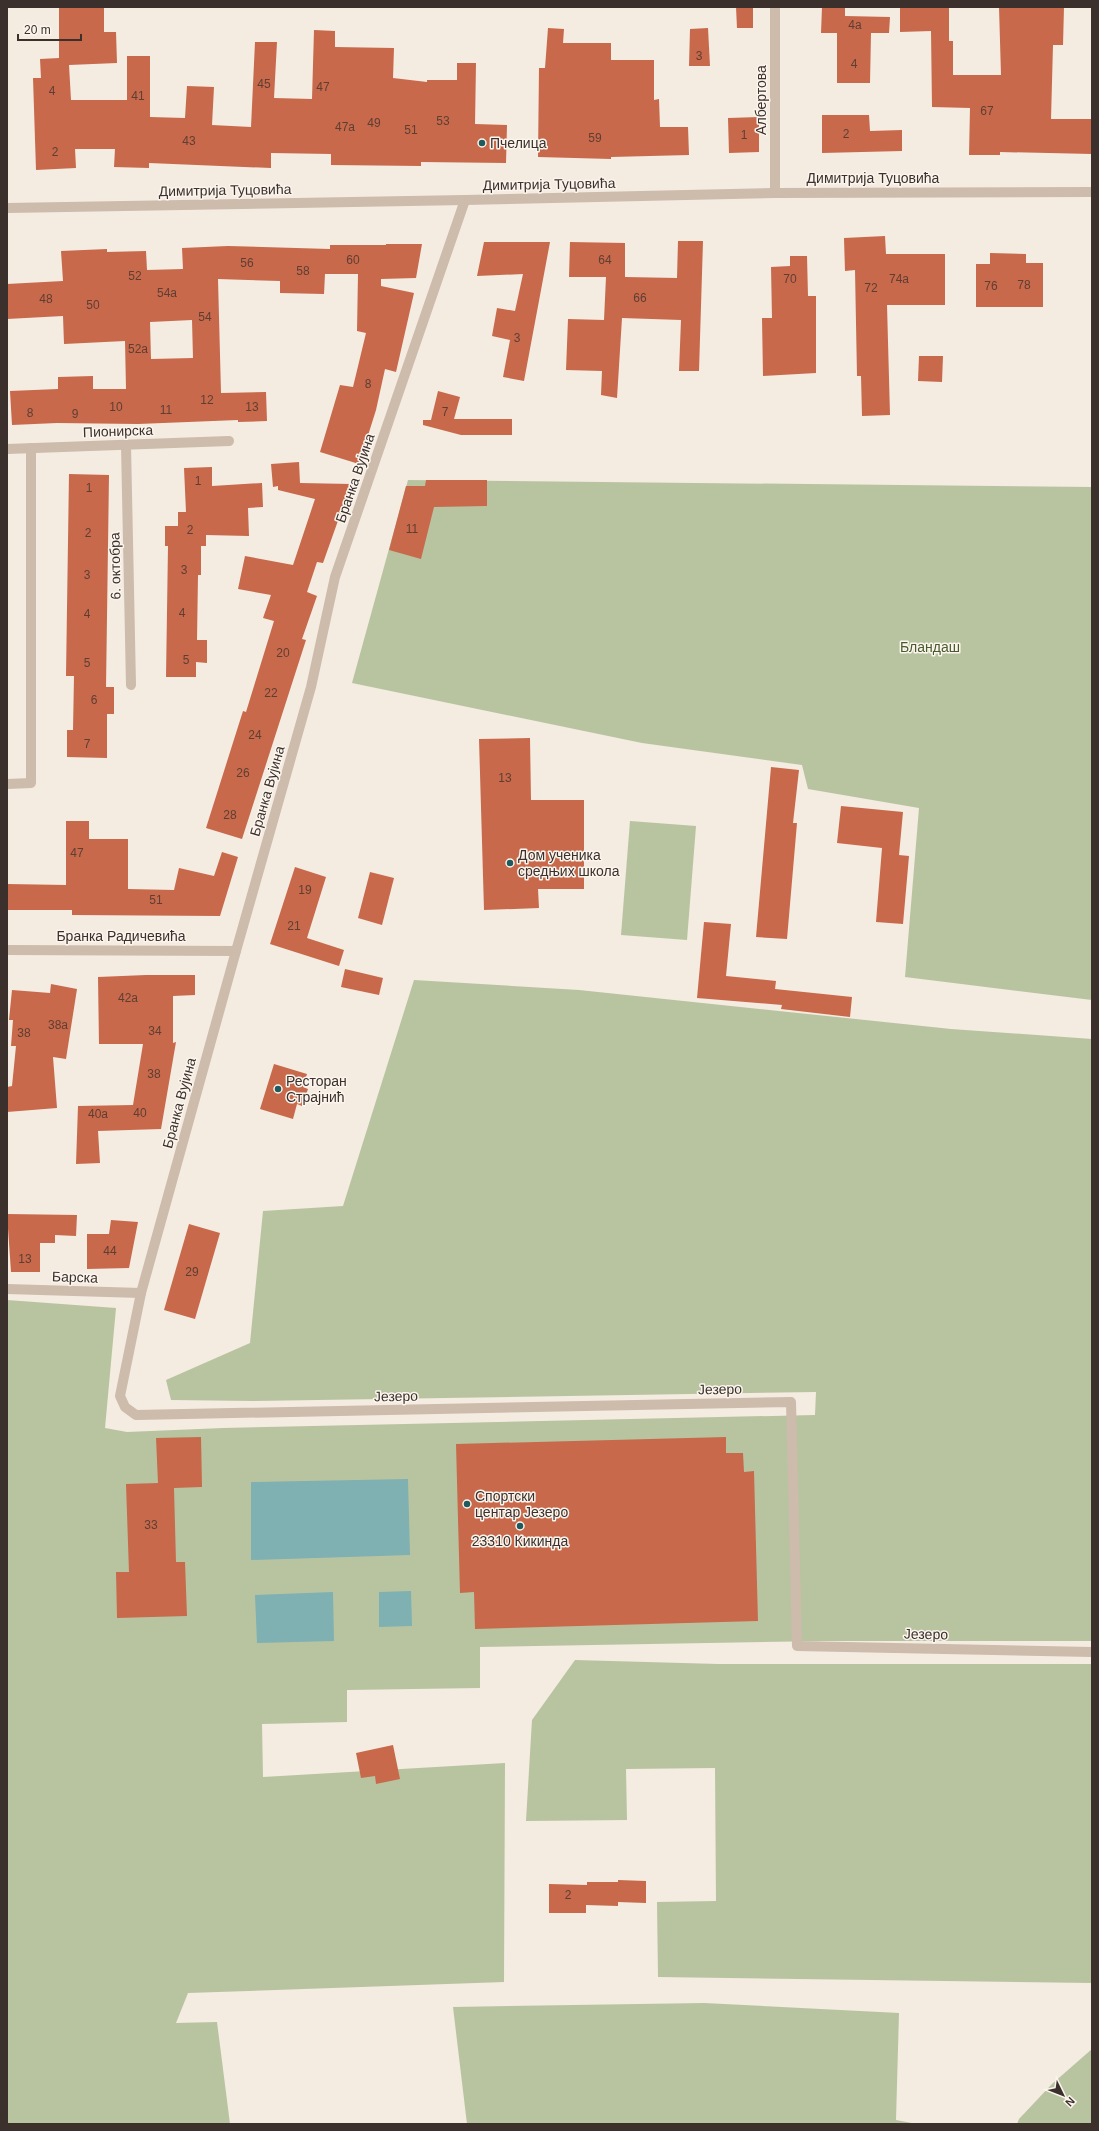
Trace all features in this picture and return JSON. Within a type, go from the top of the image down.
[{"type":"street","name":"Албертова","points":[[775,7],[775,192]]},
{"type":"street","name":"Димитрија Туцовића","points":[[7,208],[465,200],[775,192],[1092,192]]},
{"type":"street","name":"Бранка Вујина","points":[[120,1396],[142,1293],[236,951],[312,687],[335,577],[465,200]]},
{"type":"street","name":"Пионирска","points":[[7,449],[229,441]]},
{"type":"street","name":"6. октобра","points":[[126,445],[131,686]]},
{"type":"street","points":[[7,784],[32,782],[31,448]]},
{"type":"street","name":"Бранка Радичевића","points":[[7,950],[236,951]]},
{"type":"street","name":"Барска","points":[[7,1289],[142,1293]]},
{"type":"street","name":"Језеро","points":[[120,1396],[125,1406],[136,1415],[791,1402],[797,1646],[1092,1652]]},
{"type":"green space","name":"Бландаш","points":[[408,480],[1092,487],[1092,1000],[905,977],[919,808],[808,789],[802,765],[642,743],[352,683]]},
{"type":"green space","points":[[630,821],[696,826],[687,940],[621,935]]},
{"type":"green space","points":[[414,980],[579,990],[951,1029],[1092,1039],[1092,1641],[824,1641],[480,1647],[480,1688],[347,1690],[347,1722],[262,1724],[263,1777],[505,1763],[504,1982],[188,1993],[176,2023],[217,2022],[230,2124],[7,2124],[7,1300],[116,1308],[105,1428],[127,1432],[223,1428],[815,1415],[816,1392],[254,1401],[171,1400],[166,1380],[250,1343],[263,1211],[343,1206]]},
{"type":"green space","points":[[575,1660],[718,1664],[1092,1664],[1092,1983],[658,1977],[657,1902],[716,1901],[715,1768],[626,1769],[627,1820],[526,1821],[532,1720]]},
{"type":"green space","points":[[704,2003],[899,2013],[896,2120],[917,2124],[467,2124],[453,2007]]},
{"type":"green space","points":[[1092,2049],[1092,2124],[1017,2124],[1019,2119],[1052,2084]]},
{"type":"water","points":[[408,1479],[410,1555],[251,1560],[251,1482]]},
{"type":"water","points":[[411,1591],[412,1626],[379,1627],[379,1592]]},
{"type":"water","points":[[333,1592],[334,1641],[257,1643],[255,1595]]},
{"type":"building","points":[[59,7],[104,7],[104,32],[116,32],[117,63],[69,65],[71,100],[127,100],[127,56],[150,56],[150,117],[185,118],[187,86],[214,87],[212,125],[251,127],[255,42],[277,42],[274,98],[312,99],[314,30],[335,31],[335,47],[394,48],[393,78],[427,82],[427,80],[457,80],[457,63],[476,63],[475,124],[507,125],[506,163],[421,162],[421,166],[331,165],[331,154],[271,153],[271,168],[149,163],[149,168],[114,167],[115,149],[75,149],[76,168],[36,170],[33,78],[41,78],[40,59],[59,58]]},
{"type":"building","points":[[736,7],[753,7],[753,28],[737,28]]},
{"type":"building","points":[[822,7],[845,7],[845,16],[890,17],[889,33],[871,33],[870,83],[837,83],[837,33],[821,33]]},
{"type":"building","points":[[900,7],[949,7],[949,41],[953,41],[953,75],[1001,75],[999,7],[1064,7],[1063,45],[1053,45],[1051,119],[1092,119],[1092,154],[1000,152],[1000,155],[969,155],[970,108],[932,107],[931,31],[900,32]]},
{"type":"building","points":[[548,28],[564,29],[563,43],[611,43],[611,60],[654,60],[654,100],[659,99],[660,127],[688,127],[689,155],[611,157],[611,159],[538,157],[539,68],[545,68]]},
{"type":"building","points":[[708,28],[710,66],[689,66],[690,29]]},
{"type":"building","points":[[822,115],[869,115],[870,131],[902,130],[902,151],[822,153]]},
{"type":"building","points":[[759,117],[759,152],[729,153],[728,118]]},
{"type":"building","points":[[885,236],[886,254],[945,254],[945,305],[887,305],[890,415],[862,416],[861,376],[857,376],[855,270],[845,271],[844,238]]},
{"type":"building","points":[[678,241],[703,241],[699,371],[679,371],[681,320],[622,318],[617,398],[601,395],[602,371],[566,370],[568,319],[604,320],[606,277],[569,277],[570,242],[625,243],[625,277],[677,278]]},
{"type":"building","points":[[484,242],[550,242],[524,381],[503,377],[510,340],[492,336],[497,308],[515,311],[523,274],[477,276]]},
{"type":"building","points":[[422,244],[416,278],[381,279],[381,286],[414,293],[396,372],[385,369],[376,410],[359,464],[320,452],[340,385],[353,387],[366,333],[357,331],[358,274],[325,274],[324,294],[280,293],[280,281],[218,279],[221,393],[266,392],[267,421],[238,422],[238,420],[138,424],[57,423],[12,425],[10,391],[58,389],[58,377],[93,376],[93,389],[126,389],[125,341],[64,344],[63,316],[7,319],[7,284],[63,281],[61,251],[107,249],[107,252],[146,251],[147,270],[183,269],[182,248],[228,246],[330,249],[330,245]],"holes":[[[192,320],[193,358],[151,359],[150,322]]]},
{"type":"building","points":[[990,253],[1026,254],[1026,263],[1043,263],[1043,307],[976,307],[976,264],[990,264]]},
{"type":"building","points":[[790,256],[807,256],[808,296],[816,296],[816,373],[763,376],[762,318],[772,318],[771,267],[790,266]]},
{"type":"building","points":[[919,356],[943,356],[942,382],[918,381]]},
{"type":"building","points":[[438,391],[460,397],[454,419],[512,419],[512,435],[461,435],[423,425],[423,420],[431,420]]},
{"type":"building","points":[[299,462],[300,483],[351,484],[323,563],[317,562],[307,592],[317,596],[302,639],[306,640],[242,839],[206,828],[243,711],[246,712],[274,621],[263,618],[271,595],[238,589],[245,556],[293,565],[315,499],[278,490],[278,486],[273,487],[271,464]]},
{"type":"building","points":[[212,467],[212,486],[262,483],[263,507],[248,508],[249,536],[206,535],[206,546],[201,546],[201,575],[198,575],[197,640],[207,640],[207,663],[196,662],[196,677],[166,677],[168,546],[165,546],[165,526],[178,526],[178,512],[186,512],[184,468]]},
{"type":"building","points":[[69,474],[109,475],[106,687],[114,687],[114,714],[107,714],[107,758],[67,757],[67,730],[73,730],[74,676],[66,676]]},
{"type":"building","points":[[426,480],[487,480],[487,506],[434,507],[421,559],[389,550],[406,486],[425,486]]},
{"type":"building","points":[[530,738],[531,800],[584,800],[584,889],[538,889],[539,908],[484,910],[479,739]]},
{"type":"building","points":[[771,767],[799,770],[793,823],[797,823],[787,939],[756,937]]},
{"type":"building","points":[[841,806],[903,812],[899,855],[909,856],[903,924],[876,922],[882,848],[837,843]]},
{"type":"building","points":[[66,821],[89,821],[89,839],[128,839],[128,889],[174,890],[179,868],[214,876],[222,852],[238,857],[220,916],[72,915],[72,910],[7,910],[7,884],[66,885]]},
{"type":"building","points":[[295,867],[326,877],[307,938],[344,950],[339,966],[270,944]]},
{"type":"building","points":[[370,872],[394,878],[382,925],[358,918]]},
{"type":"building","points":[[704,922],[731,924],[726,976],[776,981],[775,989],[852,997],[850,1017],[781,1009],[782,1005],[697,998]]},
{"type":"building","points":[[345,969],[383,978],[379,995],[341,987]]},
{"type":"building","points":[[195,975],[195,995],[173,996],[173,1043],[176,1042],[161,1129],[98,1131],[100,1163],[76,1164],[78,1106],[133,1105],[143,1044],[99,1044],[98,977]]},
{"type":"building","points":[[51,984],[77,989],[66,1059],[53,1057],[57,1108],[7,1112],[7,1087],[12,1086],[16,1046],[11,1046],[13,1020],[9,1020],[12,990],[50,993]]},
{"type":"building","points":[[274,1064],[307,1074],[303,1087],[308,1089],[302,1106],[297,1104],[293,1119],[260,1109]]},
{"type":"building","points":[[7,1214],[77,1215],[76,1236],[55,1235],[55,1243],[40,1243],[40,1272],[11,1272]]},
{"type":"building","points":[[111,1220],[138,1222],[129,1268],[87,1269],[87,1234],[109,1234]]},
{"type":"building","points":[[189,1224],[220,1233],[195,1319],[164,1310]]},
{"type":"building","points":[[201,1437],[202,1487],[174,1488],[176,1562],[185,1562],[187,1616],[117,1618],[116,1572],[129,1572],[126,1484],[158,1483],[156,1438]]},
{"type":"building","name":"Спортски центар Језеро","points":[[726,1437],[726,1453],[743,1453],[744,1472],[754,1471],[758,1621],[475,1629],[474,1592],[460,1593],[456,1444]]},
{"type":"building","points":[[393,1745],[400,1779],[376,1784],[375,1776],[361,1778],[356,1753]]},
{"type":"building","points":[[618,1880],[646,1881],[646,1903],[618,1902],[618,1906],[586,1905],[586,1913],[549,1913],[549,1884],[587,1885],[587,1882],[618,1882]]},
{"type":"place","name":"Пчелица","points":[[482,143]]},
{"type":"place","name":"Дом ученика средњих школа","points":[[510,863]]},
{"type":"place","name":"Ресторан Страјнић","points":[[278,1089]]},
{"type":"place","name":"Спортски центар Језеро","points":[[467,1504]]},
{"type":"place","name":"23310 Кикинда","points":[[520,1526]]}]
